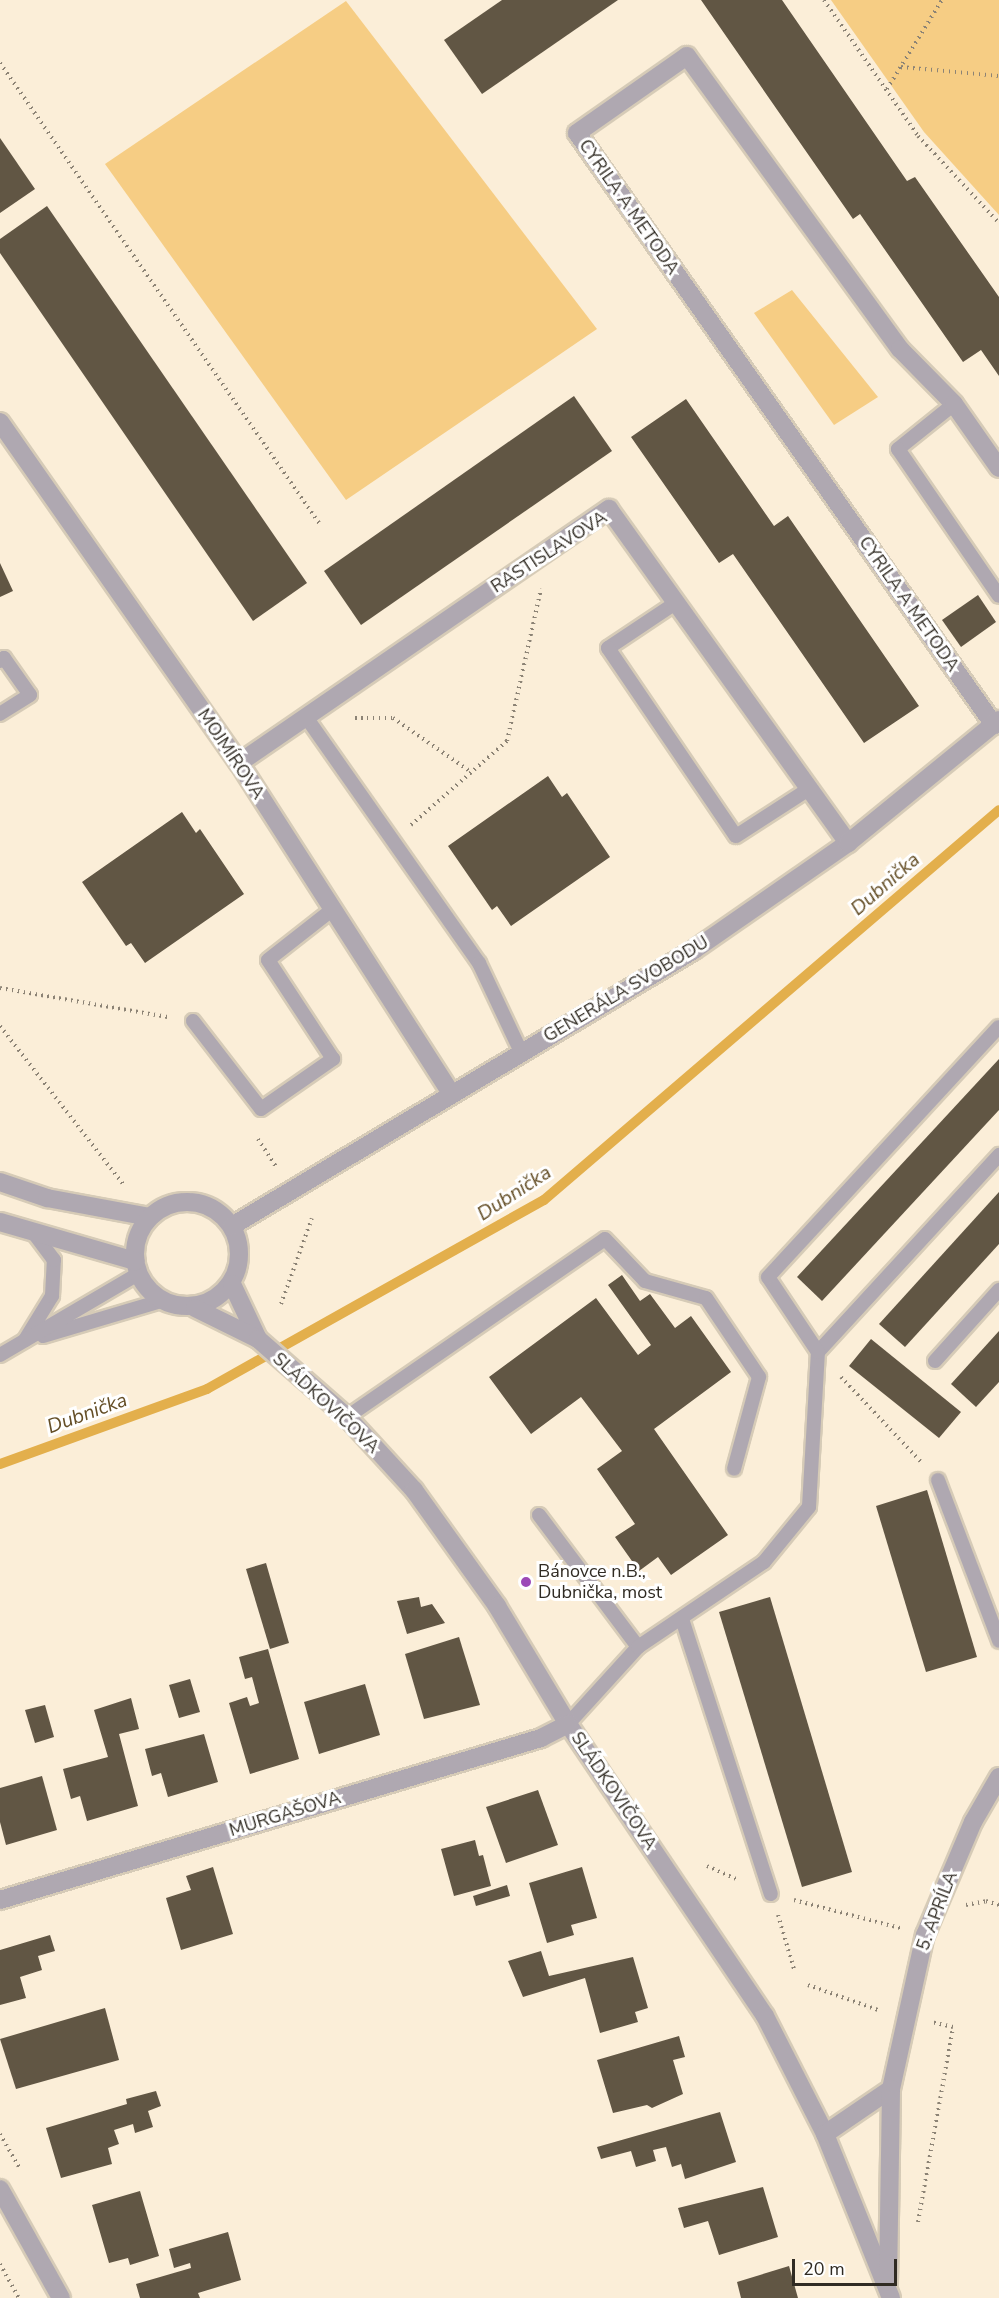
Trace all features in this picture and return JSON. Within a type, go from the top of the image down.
[{"type":"street","name":"CYRILA A METODA","points":[[996,723],[577,133],[687,56],[900,350],[954,404],[999,468]]},
{"type":"street","name":"MOJMÍROVA","points":[[0,422],[239,763],[452,1093]]},
{"type":"street","name":"RASTISLAVOVA","points":[[239,763],[609,509],[677,602],[807,790],[848,843]]},
{"type":"street","name":"GENERÁLA SVOBODU","points":[[232,1226],[694,950],[848,843],[996,723]]},
{"type":"street","points":[[0,1182],[47,1198],[150,1217]]},
{"type":"street","points":[[0,1222],[30,1230],[136,1268],[161,1301],[195,1308],[232,1284],[240,1254],[232,1226],[211,1207],[181,1202],[150,1217],[137,1238],[136,1268]]},
{"type":"street","name":"SLÁDKOVIČOVA","points":[[232,1284],[258,1339]]},
{"type":"street","name":"SLÁDKOVIČOVA","points":[[195,1308],[258,1339],[303,1382],[347,1417],[421,1500],[497,1606],[568,1724],[765,2016],[825,2134],[890,2294]]},
{"type":"street","name":"MURGAŠOVA","points":[[0,1900],[541,1738],[568,1724]]},
{"type":"street","name":"5. APRÍLA","points":[[890,2294],[891,2089],[925,1935],[973,1822],[999,1777]]},
{"type":"street","points":[[825,2134],[891,2089]]},
{"type":"street","points":[[0,2189],[61,2298]]},
{"type":"lane","points":[[954,404],[898,449],[999,596]]},
{"type":"lane","points":[[677,602],[608,648],[736,836],[807,790]]},
{"type":"lane","points":[[0,661],[4,658],[30,694],[0,714]]},
{"type":"lane","points":[[306,717],[479,963],[521,1052]]},
{"type":"lane","points":[[193,1022],[261,1109],[333,1059],[268,960],[333,909]]},
{"type":"lane","points":[[568,1724],[638,1647],[764,1562],[809,1507],[818,1352],[768,1277],[999,1027]]},
{"type":"lane","points":[[818,1352],[999,1155]]},
{"type":"lane","points":[[24,1341],[52,1296],[54,1260],[30,1230]]},
{"type":"lane","points":[[347,1417],[605,1239],[645,1281],[706,1298],[759,1377],[734,1469]]},
{"type":"lane","points":[[0,1355],[136,1268]]},
{"type":"lane","points":[[935,1361],[999,1290]]},
{"type":"lane","points":[[24,1341],[161,1301]]},
{"type":"lane","points":[[938,1480],[999,1641]]},
{"type":"lane","points":[[539,1515],[638,1647]]},
{"type":"lane","points":[[682,1619],[771,1894]]},
{"type":"path","points":[[824,0],[918,136],[999,223]]},
{"type":"path","points":[[887,89],[942,0]]},
{"type":"path","points":[[0,63],[319,524]]},
{"type":"path","points":[[902,67],[999,76]]},
{"type":"path","points":[[393,840],[507,741],[550,550]]},
{"type":"path","points":[[350,718],[393,718],[471,772]]},
{"type":"path","points":[[0,988],[193,1022]]},
{"type":"path","points":[[0,1026],[128,1191]]},
{"type":"path","points":[[258,1139],[276,1167]]},
{"type":"path","points":[[281,1304],[312,1218]]},
{"type":"path","points":[[818,1352],[938,1480]]},
{"type":"path","points":[[771,1894],[794,1969]]},
{"type":"path","points":[[845,1913],[899,1928]]},
{"type":"path","points":[[808,1985],[887,2013]]},
{"type":"path","points":[[918,2225],[953,2027],[919,2020]]},
{"type":"path","points":[[0,2264],[19,2298]]},
{"type":"shaded area","points":[[831,0],[999,0],[999,215],[924,132]]},
{"type":"shaded area","points":[[346,1],[597,329],[346,500],[105,164]]},
{"type":"shaded area","points":[[792,290],[878,397],[834,425],[754,313]]},
{"type":"building","points":[[502,0],[618,0],[482,94],[444,40]]},
{"type":"building","points":[[701,0],[782,0],[907,181],[915,177],[999,297],[999,376],[981,350],[963,362],[860,214],[853,219]]},
{"type":"building","points":[[0,138],[35,189],[0,213]]},
{"type":"building","points":[[47,206],[307,583],[253,621],[0,253],[0,239]]},
{"type":"building","points":[[574,396],[612,451],[361,625],[324,571]]},
{"type":"building","points":[[686,399],[774,526],[788,516],[919,706],[864,743],[733,554],[719,563],[631,437]]},
{"type":"building","points":[[0,563],[13,591],[0,597]]},
{"type":"building","points":[[978,595],[996,622],[961,647],[942,620]]},
{"type":"building","points":[[548,776],[562,797],[567,793],[610,857],[511,926],[497,906],[492,910],[448,846]]},
{"type":"building","points":[[182,812],[196,833],[200,829],[244,894],[145,963],[131,943],[126,946],[82,882]]},
{"type":"building","points":[[999,1059],[999,1110],[822,1301],[797,1277]]},
{"type":"building","points":[[999,1192],[999,1244],[905,1347],[879,1324]]},
{"type":"building","points":[[622,1275],[640,1301],[650,1294],[675,1328],[691,1316],[731,1372],[654,1429],[728,1535],[671,1575],[658,1557],[639,1571],[615,1537],[635,1524],[597,1469],[622,1451],[581,1397],[531,1434],[489,1377],[596,1298],[638,1355],[651,1345],[608,1285]]},
{"type":"building","points":[[999,1331],[999,1382],[976,1407],[951,1384]]},
{"type":"building","points":[[871,1339],[961,1412],[939,1438],[849,1366]]},
{"type":"building","points":[[927,1490],[977,1657],[926,1672],[876,1506]]},
{"type":"building","points":[[266,1563],[289,1643],[270,1649],[246,1569]]},
{"type":"building","points":[[419,1597],[421,1607],[432,1604],[445,1623],[407,1634],[397,1601]]},
{"type":"building","points":[[770,1597],[852,1872],[802,1887],[719,1612]]},
{"type":"building","points":[[459,1637],[480,1705],[424,1719],[405,1654]]},
{"type":"building","points":[[268,1649],[299,1759],[250,1774],[229,1703],[247,1697],[250,1706],[259,1703],[252,1677],[245,1679],[239,1657]]},
{"type":"building","points":[[190,1679],[200,1712],[179,1718],[169,1685]]},
{"type":"building","points":[[365,1684],[380,1735],[319,1754],[304,1702]]},
{"type":"building","points":[[131,1698],[139,1729],[119,1734],[138,1806],[87,1821],[80,1796],[71,1799],[63,1769],[108,1757],[94,1710]]},
{"type":"building","points":[[45,1705],[54,1737],[35,1743],[25,1710]]},
{"type":"building","points":[[204,1734],[218,1782],[168,1797],[161,1773],[152,1776],[145,1749]]},
{"type":"building","points":[[42,1776],[57,1830],[6,1845],[0,1822],[0,1788]]},
{"type":"building","points":[[538,1790],[558,1845],[506,1863],[486,1807]]},
{"type":"building","points":[[475,1840],[479,1856],[483,1855],[491,1886],[454,1896],[441,1849]]},
{"type":"building","points":[[213,1867],[233,1934],[181,1950],[166,1898],[191,1890],[186,1876]]},
{"type":"building","points":[[582,1867],[597,1918],[571,1925],[574,1935],[547,1943],[529,1883]]},
{"type":"building","points":[[507,1885],[510,1896],[476,1906],[473,1896]]},
{"type":"building","points":[[50,1935],[55,1951],[38,1956],[42,1970],[20,1977],[26,1998],[0,2005],[0,1950]]},
{"type":"building","points":[[541,1951],[549,1976],[633,1957],[648,2008],[635,2012],[638,2022],[600,2033],[585,1978],[523,1997],[508,1961]]},
{"type":"building","points":[[105,2008],[119,2060],[16,2089],[0,2039]]},
{"type":"building","points":[[679,2036],[685,2057],[673,2060],[683,2094],[652,2108],[647,2105],[613,2113],[597,2060]]},
{"type":"building","points":[[156,2091],[161,2106],[148,2111],[153,2127],[135,2133],[133,2124],[114,2130],[119,2144],[108,2148],[112,2164],[61,2178],[46,2128],[127,2104],[126,2099]]},
{"type":"building","points":[[720,2112],[736,2162],[685,2179],[681,2164],[672,2167],[666,2147],[653,2150],[656,2161],[636,2167],[631,2151],[601,2159],[597,2147]]},
{"type":"building","points":[[763,2187],[778,2237],[719,2255],[708,2221],[684,2228],[678,2208]]},
{"type":"building","points":[[140,2191],[159,2256],[130,2265],[128,2258],[109,2263],[92,2205]]},
{"type":"building","points":[[228,2232],[241,2280],[198,2293],[200,2298],[140,2298],[136,2284],[191,2268],[190,2263],[174,2268],[169,2249]]},
{"type":"building","points":[[789,2266],[798,2298],[741,2298],[737,2282]]},
{"type":"waterway","name":"Dubnička","points":[[0,1464],[207,1389],[544,1200],[999,810]]},
{"type":"place","name":"Bánovce n.B., Dubnička, most","points":[[526,1582]]}]
